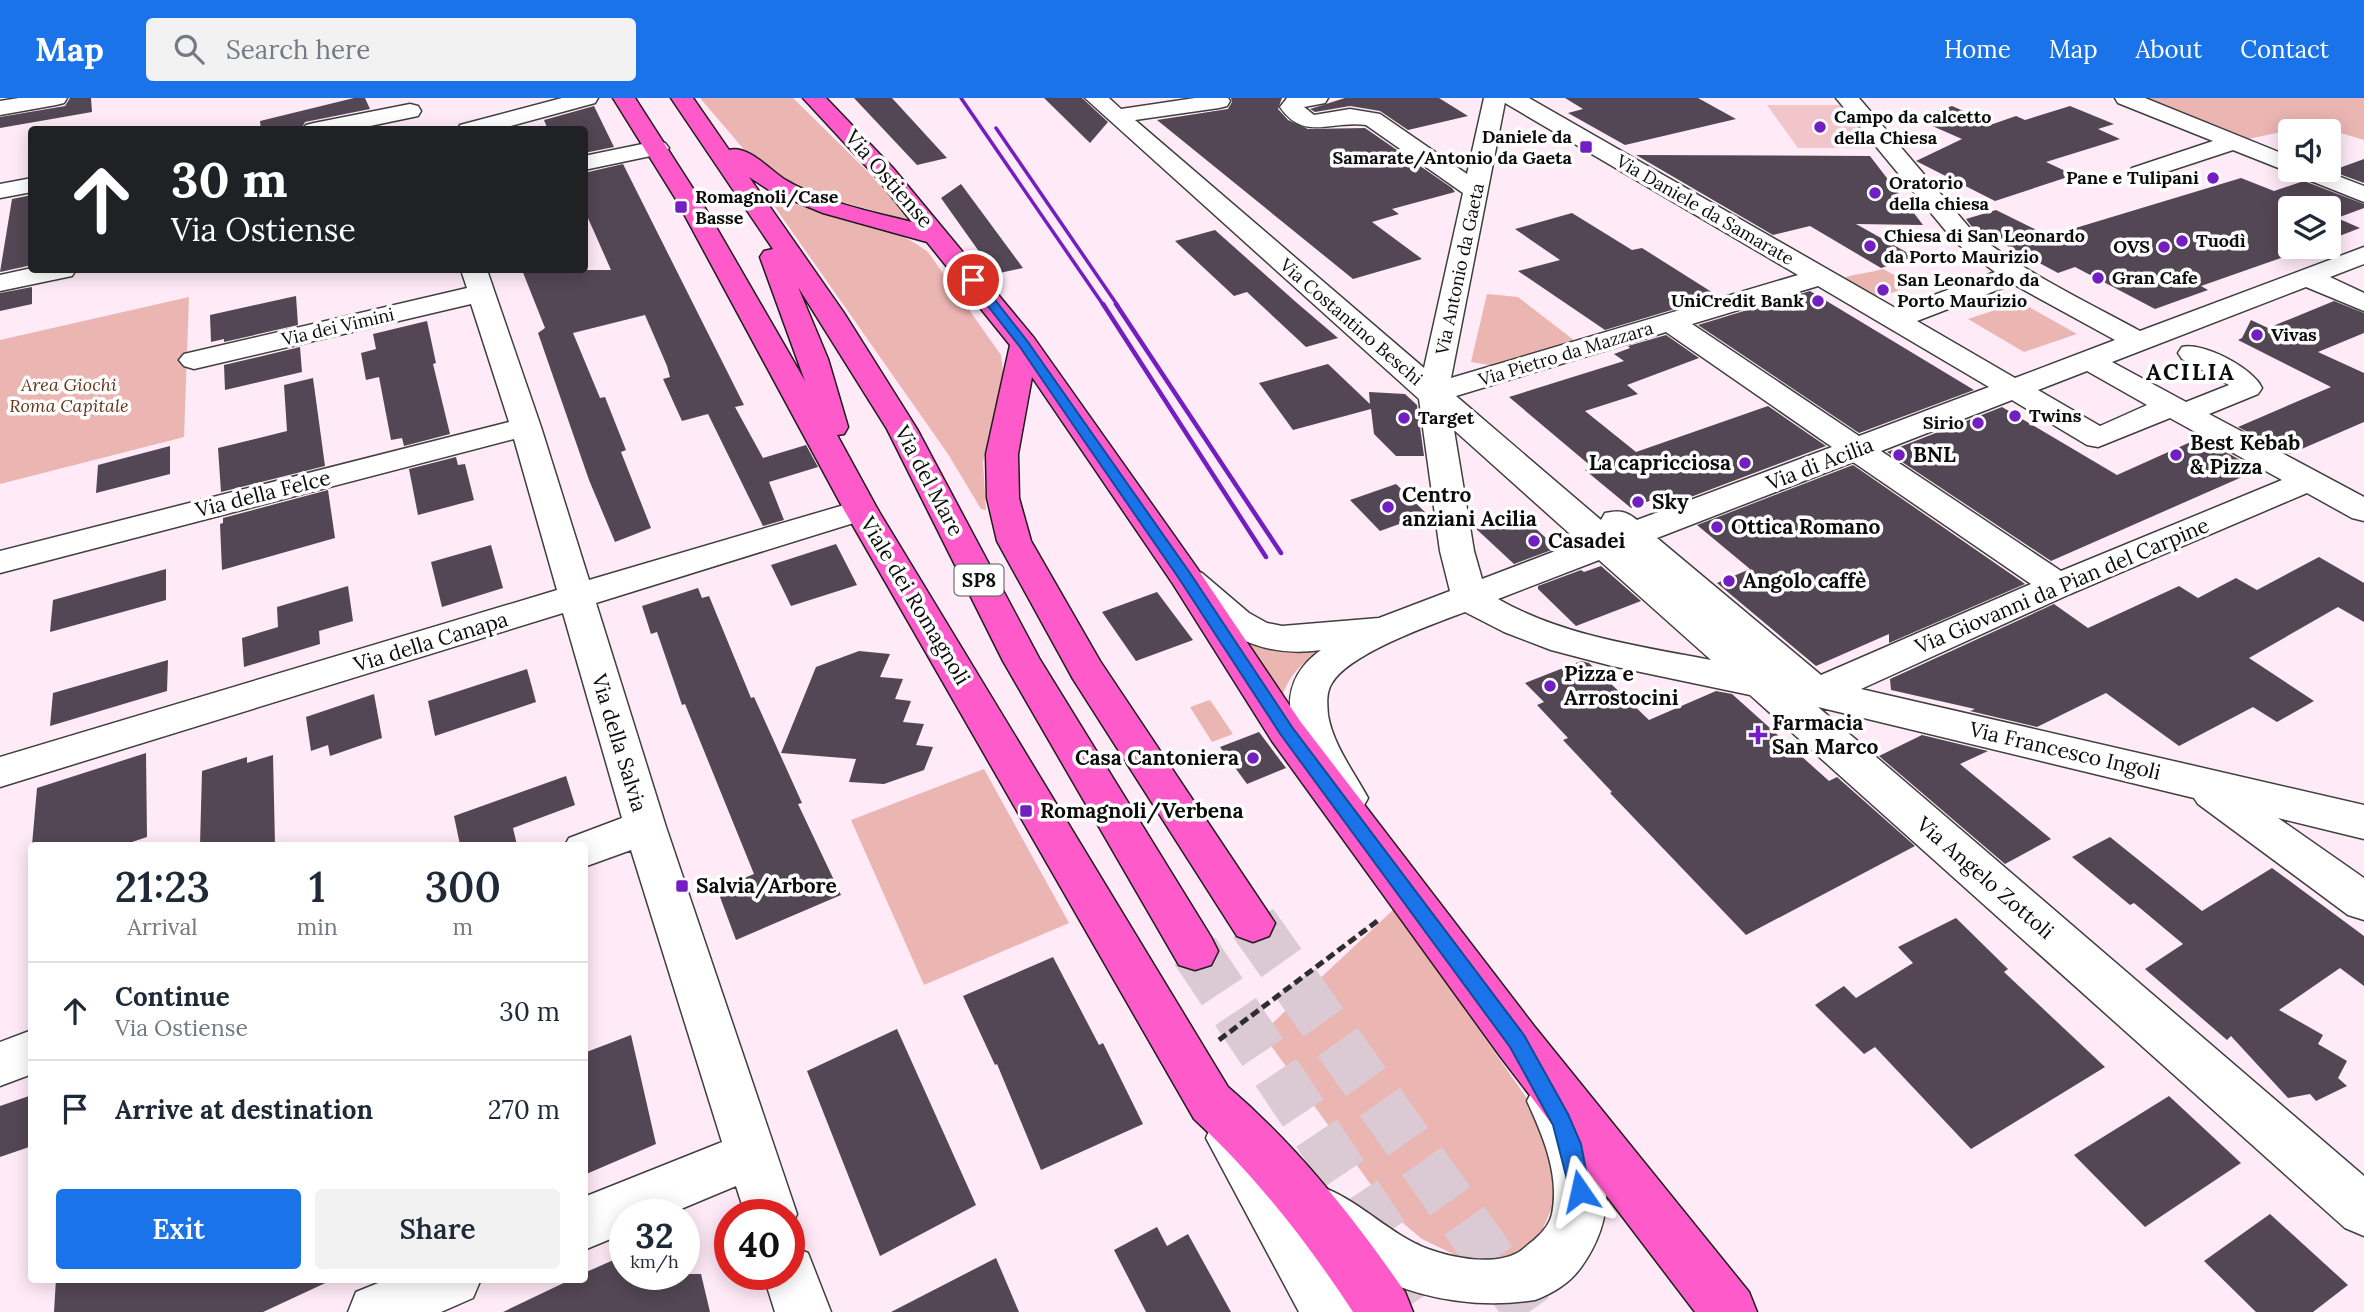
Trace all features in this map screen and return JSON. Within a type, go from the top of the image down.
[{"type":"main road","name":"Viale dei Romagnoli","points":[[624,98],[657,148],[854,494],[1200,1083],[1303,1197],[1385,1312]]},
{"type":"main road","name":"Via Ostiense","points":[[814,98],[866,151],[1024,344],[1185,576],[1261,696],[1517,1041],[1729,1312]]},
{"type":"main road","points":[[688,106],[741,160],[778,187],[805,198],[939,237]]},
{"type":"main road","name":"Via del Mare","points":[[688,106],[830,313],[902,429],[1016,649],[1195,951]]},
{"type":"main road","points":[[761,210],[774,260],[819,374],[854,494]]},
{"type":"main road","points":[[1024,344],[1002,454],[1003,498],[1014,541],[1086,670],[1253,923]]},
{"type":"street","points":[[0,108],[56,98]]},
{"type":"street","points":[[483,126],[587,98]]},
{"type":"street","name":"Via Costantino Beschi","points":[[1097,98],[1447,389],[1620,541]]},
{"type":"street","points":[[1317,98],[1295,103],[1291,107],[1304,119],[1312,122],[1356,115],[1372,119],[1477,192]]},
{"type":"street","name":"Via Antonio da Gaeta","points":[[1469,598],[1452,523],[1447,389],[1477,192],[1495,98]]},
{"type":"street","name":"Via Daniele da Samarate","points":[[1513,98],[2098,438],[2178,410]]},
{"type":"street","points":[[1847,98],[1959,232],[1986,255],[2015,274],[2138,341]]},
{"type":"street","points":[[2126,98],[2278,160]]},
{"type":"street","points":[[1117,116],[1219,101]]},
{"type":"street","points":[[337,126],[411,113]]},
{"type":"street","points":[[2140,173],[2234,142]]},
{"type":"street","points":[[588,162],[657,148]]},
{"type":"street","points":[[2331,182],[2364,195]]},
{"type":"street","points":[[0,191],[28,186]]},
{"type":"street","name":"Via di Acilia","points":[[1369,841],[1314,733],[1307,696],[1311,684],[1328,664],[1393,626],[2364,255]]},
{"type":"street","points":[[0,283],[48,273]]},
{"type":"street","points":[[1897,319],[2015,274]]},
{"type":"street","name":"Via Pietro da Mazzara","points":[[1447,389],[1820,277]]},
{"type":"street","points":[[2307,277],[2364,303]]},
{"type":"street","name":"Via dei Vimini","points":[[194,360],[478,281]]},
{"type":"street","name":"Via della Salvia","points":[[478,281],[526,426],[645,827],[766,1199]]},
{"type":"street","points":[[1671,323],[2058,586]]},
{"type":"street","points":[[2178,410],[2247,388],[2244,381],[2192,353]]},
{"type":"street","points":[[2088,360],[2308,481],[2357,499]]},
{"type":"street","name":"Via della Felce","points":[[0,562],[526,426]]},
{"type":"street","name":"Via Giovanni da Pian del Carpine","points":[[1818,693],[2058,586],[2308,481]]},
{"type":"street","name":"Via della Canapa","points":[[0,772],[575,598],[854,494]]},
{"type":"street","points":[[1620,541],[1818,693]]},
{"type":"street","name":"Via Angelo Zottoli","points":[[1620,541],[1766,686],[2364,1210]]},
{"type":"street","name":"Via di Acilia","points":[[1185,576],[1222,610],[1257,634],[1309,638],[1393,626]]},
{"type":"street","name":"Via Francesco Ingoli","points":[[1469,598],[1511,623],[1569,644],[1766,686],[1818,693],[2364,822]]},
{"type":"street","points":[[2199,783],[2364,902]]},
{"type":"street","points":[[588,848],[645,827]]},
{"type":"street","points":[[1303,1197],[1395,1261],[1437,1279],[1482,1287],[1528,1276],[1544,1267],[1569,1245],[1576,1227],[1580,1191],[1570,1144],[1561,1121],[1517,1041]]},
{"type":"street","points":[[0,1064],[28,1054]]},
{"type":"street","name":"Viale dei Romagnoli","points":[[1200,1083],[1329,1312]]},
{"type":"street","points":[[588,1222],[751,1155]]},
{"type":"street","points":[[376,1312],[445,1283]]},
{"type":"street","points":[[795,1290],[803,1312]]},
{"type":"path","points":[[1200,1083],[1410,896]]},
{"type":"green space","points":[[700,98],[793,98],[869,173],[912,221],[794,189],[753,160]]},
{"type":"green space","points":[[2126,98],[2364,98],[2364,140],[2341,133],[2341,119],[2278,119],[2278,133],[2234,142]]},
{"type":"green space","points":[[765,193],[890,231],[928,252],[1001,355],[1003,372],[1000,392],[983,462],[986,510],[981,509],[948,454]]},
{"type":"green space","points":[[1883,269],[1913,285],[1878,298],[1844,278],[1854,275]]},
{"type":"green space","points":[[1487,294],[1518,297],[1575,341],[1507,368],[1471,362]]},
{"type":"green space","name":"Area Giochi Roma Capitale","points":[[189,297],[184,437],[0,484],[0,340]]},
{"type":"green space","points":[[2020,302],[2077,334],[2024,352],[1968,319]]},
{"type":"green space","points":[[1228,627],[1346,637],[1314,655],[1298,669],[1285,688],[1281,700]]},
{"type":"green space","points":[[1210,700],[1233,734],[1212,742],[1190,707]]},
{"type":"green space","points":[[984,769],[1069,923],[924,985],[851,820]]},
{"type":"green space","points":[[1394,909],[1533,1107],[1557,1180],[1552,1207],[1539,1238],[1512,1256],[1478,1261],[1457,1256],[1422,1239],[1404,1224],[1374,1189],[1262,1033]]},
{"type":"shaded area","name":"Campo da calcetto della Chiesa","points":[[1767,105],[1840,105],[1875,148],[1798,148]]},
{"type":"building","points":[[70,98],[91,98],[92,112],[0,128],[0,117],[65,106]]},
{"type":"building","points":[[354,98],[365,98],[370,109],[305,122],[303,126],[261,126],[260,121]]},
{"type":"building","points":[[854,98],[892,98],[947,158],[917,165]]},
{"type":"building","points":[[1044,98],[1082,98],[1108,122],[1090,143]]},
{"type":"building","points":[[1231,98],[1282,98],[1278,109],[1288,120],[1308,129],[1365,128],[1452,188],[1455,192],[1392,209],[1399,214],[1372,222],[1422,259],[1353,279],[1157,120],[1228,109]]},
{"type":"building","points":[[1345,98],[1439,98],[1468,116],[1408,130],[1380,111],[1350,106],[1315,112],[1310,109]]},
{"type":"building","points":[[1565,98],[1698,98],[1736,119],[1625,145],[1568,113],[1583,109]]},
{"type":"building","points":[[594,106],[614,147],[588,152],[588,126],[546,126],[544,120]]},
{"type":"building","points":[[1952,106],[1993,124],[2016,116],[2025,120],[2070,106],[2114,124],[2098,129],[2120,139],[2046,162],[2074,175],[1995,201],[1916,161],[1962,139],[1914,118]]},
{"type":"building","points":[[1636,155],[1870,156],[1923,225],[1856,224],[1915,257],[1881,268],[1810,226],[1773,235]]},
{"type":"building","points":[[2364,159],[2364,183],[2341,175],[2341,167]]},
{"type":"building","points":[[623,164],[744,405],[735,407],[763,458],[806,445],[818,467],[769,482],[784,520],[763,526],[708,414],[682,421],[663,379],[670,377],[667,366],[645,315],[573,333],[600,398],[605,397],[626,450],[621,452],[651,528],[615,542],[589,480],[538,333],[545,328],[523,273],[588,273],[588,270],[611,270],[588,218],[588,172]]},
{"type":"building","points":[[2241,178],[2274,191],[2307,182],[2364,204],[2364,208],[2341,217],[2341,196],[2278,196],[2278,259],[2201,286],[2208,290],[2155,309],[2075,267],[2058,273],[1972,227],[1966,219],[1996,210],[2049,236]]},
{"type":"building","points":[[961,184],[1023,268],[995,274],[941,198]]},
{"type":"building","points":[[28,196],[28,266],[0,272],[12,199]]},
{"type":"building","points":[[1572,213],[1632,250],[1642,248],[1718,296],[1605,330],[1518,271],[1560,260],[1515,229]]},
{"type":"building","points":[[2341,220],[2360,228],[2341,235]]},
{"type":"building","points":[[1215,230],[1338,338],[1306,347],[1247,292],[1234,296],[1175,241]]},
{"type":"building","points":[[32,287],[32,304],[0,311],[0,293]]},
{"type":"building","points":[[1810,291],[1974,390],[1859,433],[1698,325]]},
{"type":"building","points":[[296,296],[298,325],[224,342],[224,339],[211,342],[210,315]]},
{"type":"building","points":[[2334,301],[2364,313],[2364,333],[2318,352],[2364,373],[2364,422],[2290,454],[2238,427],[2331,387],[2238,340],[2242,338],[2251,320],[2268,328]]},
{"type":"building","points":[[427,321],[436,363],[433,364],[450,434],[404,446],[402,438],[391,440],[379,377],[366,380],[361,353],[376,349],[373,334]]},
{"type":"building","points":[[1666,335],[1699,358],[1627,385],[1638,394],[1585,411],[1636,452],[1768,406],[1826,446],[1672,504],[1662,496],[1631,508],[1585,470],[1592,467],[1509,397],[1624,361],[1614,354],[1630,348],[1628,346]]},
{"type":"building","points":[[300,347],[302,372],[225,390],[224,365]]},
{"type":"building","points":[[1328,364],[1370,404],[1369,392],[1405,394],[1417,405],[1424,456],[1396,456],[1374,434],[1371,409],[1293,430],[1259,383]]},
{"type":"building","points":[[313,378],[325,466],[221,492],[218,448],[287,431],[284,385]]},
{"type":"building","points":[[2002,407],[2117,475],[2195,440],[2201,443],[2206,441],[2258,470],[2051,561],[1887,452]]},
{"type":"building","points":[[170,446],[170,474],[96,493],[98,465]]},
{"type":"building","points":[[456,457],[458,465],[465,464],[474,500],[418,515],[409,469]]},
{"type":"building","points":[[1853,465],[2025,584],[1889,643],[1889,634],[1816,666],[1717,583],[1750,569],[1697,525]]},
{"type":"building","name":"Centro anziani Acilia","points":[[1396,484],[1427,514],[1380,531],[1350,500]]},
{"type":"building","points":[[328,490],[335,538],[222,570],[220,524],[223,523],[223,518]]},
{"type":"building","points":[[1513,508],[1557,548],[1514,564],[1472,525]]},
{"type":"building","points":[[836,544],[857,585],[791,606],[771,565]]},
{"type":"building","points":[[491,545],[503,588],[442,607],[431,562]]},
{"type":"building","points":[[2319,557],[2364,583],[2364,622],[2338,607],[2249,658],[2314,701],[2277,722],[2253,707],[2179,746],[2106,693],[2037,727],[1970,711],[1975,709],[1891,690],[1890,679],[2054,604],[2088,628],[2179,586],[2198,598],[2236,578],[2257,590]]},
{"type":"building","points":[[1601,566],[1641,601],[1576,626],[1538,589],[1538,586],[1581,570],[1584,572]]},
{"type":"building","points":[[166,569],[166,600],[50,632],[53,600]]},
{"type":"building","points":[[348,586],[353,621],[319,631],[320,644],[244,667],[242,638],[278,627],[277,607]]},
{"type":"building","points":[[698,588],[702,598],[709,596],[751,698],[754,697],[802,803],[798,804],[841,895],[736,940],[717,889],[754,874],[685,704],[682,705],[657,632],[651,634],[642,606]]},
{"type":"building","points":[[1157,592],[1193,640],[1136,661],[1102,612]]},
{"type":"building","points":[[859,651],[890,654],[880,677],[903,679],[895,699],[911,701],[903,722],[924,724],[916,745],[933,747],[924,770],[884,784],[849,782],[856,759],[781,753],[816,667]]},
{"type":"building","points":[[168,660],[167,691],[50,726],[53,693]]},
{"type":"building","points":[[1581,661],[1589,663],[1649,720],[1716,691],[1732,694],[1829,781],[1837,777],[1915,846],[1746,935],[1610,793],[1612,792],[1563,740],[1568,738],[1537,705],[1544,702],[1525,683]]},
{"type":"building","points":[[527,669],[536,702],[435,736],[428,701]]},
{"type":"building","points":[[374,694],[382,738],[330,756],[328,745],[311,751],[306,717]]},
{"type":"building","name":"Casa Cantoniera","points":[[1259,732],[1286,768],[1247,784],[1220,747]]},
{"type":"building","points":[[1922,735],[1988,751],[1960,764],[2051,839],[2005,864],[1879,756]]},
{"type":"building","points":[[146,753],[147,837],[132,842],[32,842],[37,788]]},
{"type":"building","points":[[273,755],[275,842],[200,842],[202,771],[247,757],[247,763]]},
{"type":"building","points":[[566,776],[575,805],[513,828],[516,842],[459,842],[454,816]]},
{"type":"building","points":[[2110,837],[2202,911],[2272,868],[2364,936],[2364,986],[2340,968],[2279,1010],[2323,1035],[2318,1044],[2347,1061],[2338,1078],[2347,1086],[2316,1101],[2310,1094],[2288,1098],[2231,1036],[2227,1040],[2145,969],[2183,944],[2072,857]]},
{"type":"building","points":[[1956,918],[2008,969],[2004,972],[2105,1067],[1971,1149],[1875,1047],[1864,1054],[1815,1005],[1844,986],[1856,998],[1913,963],[1898,947]]},
{"type":"building","points":[[1053,957],[1099,1045],[1103,1043],[1143,1124],[1041,1170],[997,1064],[995,1065],[963,996]]},
{"type":"building","points":[[897,1029],[976,1205],[880,1256],[807,1071]]},
{"type":"building","points":[[631,1035],[656,1144],[588,1173],[588,1051]]},
{"type":"building","points":[[28,1096],[28,1147],[0,1157],[0,1106]]},
{"type":"building","points":[[2169,1096],[2241,1163],[2145,1227],[2074,1155]]},
{"type":"building","points":[[2270,1214],[2348,1285],[2313,1312],[2256,1312],[2204,1261]]},
{"type":"building","points":[[1157,1227],[1167,1246],[1188,1234],[1231,1312],[1146,1312],[1114,1250]]},
{"type":"building","points":[[996,1258],[1019,1312],[891,1312]]},
{"type":"building","points":[[609,1262],[609,1290],[700,1290],[701,1274],[710,1312],[503,1312],[564,1283],[588,1283],[588,1271]]},
{"type":"building","points":[[56,1283],[325,1283],[263,1312],[54,1312]]},
{"type":"tunnel","points":[[1253,923],[1529,1312]]},
{"type":"tunnel","points":[[1195,951],[1436,1312]]},
{"type":"railway","points":[[961,98],[1104,306]]},
{"type":"railway","points":[[996,128],[1118,306]]},
{"type":"railway","points":[[1103,304],[1266,557]]},
{"type":"railway","points":[[1116,304],[1281,553]]},
{"type":"place","name":"Campo da calcetto della Chiesa","points":[[1820,127]]},
{"type":"place","name":"Daniele da Samarate/Antonio da Gaeta","points":[[1586,147]]},
{"type":"place","name":"Pane e Tulipani","points":[[2213,178]]},
{"type":"place","name":"Oratorio della chiesa","points":[[1875,193]]},
{"type":"place","name":"Romagnoli/Case Basse","points":[[681,207]]},
{"type":"place","name":"Tuodì","points":[[2182,241]]},
{"type":"place","name":"Chiesa di San Leonardo da Porto Maurizio","points":[[1870,246]]},
{"type":"place","name":"OVS","points":[[2164,247]]},
{"type":"place","name":"Gran Cafe","points":[[2098,278]]},
{"type":"place","name":"San Leonardo da Porto Maurizio","points":[[1883,290]]},
{"type":"place","name":"UniCredit Bank","points":[[1818,301]]},
{"type":"place","name":"Vivas","points":[[2257,335]]},
{"type":"place","name":"Twins","points":[[2015,416]]},
{"type":"place","name":"Target","points":[[1404,418]]},
{"type":"place","name":"Sirio","points":[[1978,423]]},
{"type":"place","name":"BNL","points":[[1899,455]]},
{"type":"place","name":"Best Kebab & Pizza","points":[[2176,455]]},
{"type":"place","name":"La capricciosa","points":[[1745,463]]},
{"type":"place","name":"Sky","points":[[1638,502]]},
{"type":"place","name":"Centro anziani Acilia","points":[[1388,507]]},
{"type":"place","name":"Ottica Romano","points":[[1717,527]]},
{"type":"place","name":"Casadei","points":[[1534,541]]},
{"type":"place","name":"Angolo caffè","points":[[1729,581]]},
{"type":"place","name":"Pizza e Arrostocini","points":[[1550,686]]},
{"type":"place","name":"Farmacia San Marco","points":[[1758,735]]},
{"type":"place","name":"Casa Cantoniera","points":[[1253,758]]},
{"type":"place","name":"Romagnoli/Verbena","points":[[1026,811]]},
{"type":"place","name":"Salvia/Arbore","points":[[682,886]]},
{"type":"district","name":"ACILIA","points":[[2191,372]]},
{"type":"route","points":[[973,280],[1024,344],[1185,576],[1286,731],[1517,1041],[1561,1121],[1570,1144],[1580,1191]]}]
